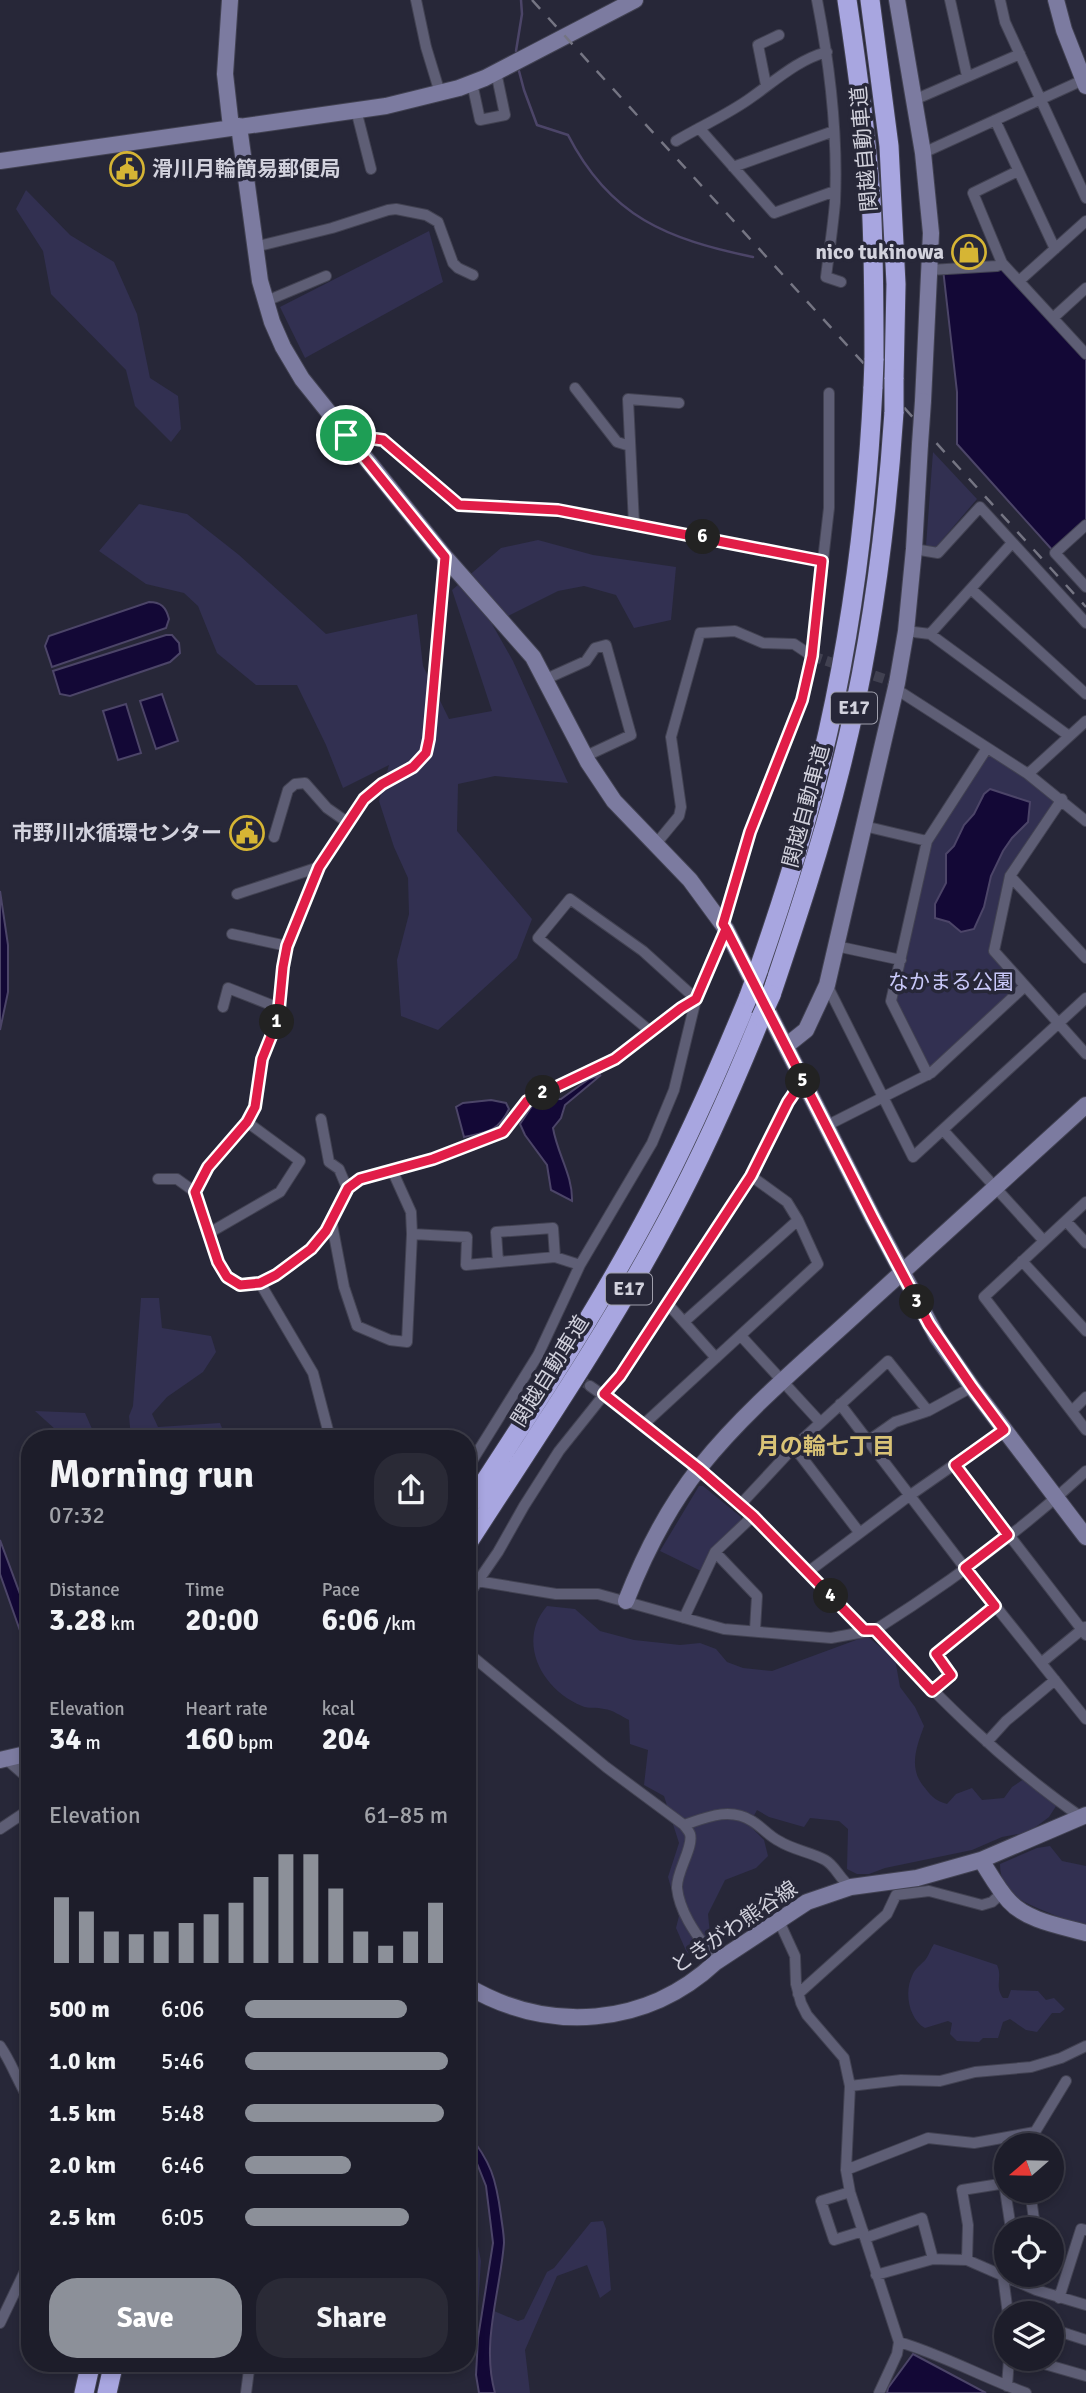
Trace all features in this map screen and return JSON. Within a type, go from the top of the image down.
[{"type":"highway","name":"関越自動車道","points":[[476,1494],[573,1343],[652,1209],[707,1096],[758,971],[811,801],[838,687],[862,539],[873,387],[874,266],[871,198],[847,0]]},
{"type":"highway","name":"関越自動車道","points":[[476,1530],[589,1356],[663,1230],[730,1093],[771,995],[821,842],[841,770],[873,614],[894,412],[896,284],[891,186],[870,0]]},
{"type":"highway","points":[[84,2393],[89,2372]]},
{"type":"highway","points":[[107,2393],[112,2372]]},
{"type":"street","points":[[230,0],[225,74],[264,302],[283,347],[302,379],[346,435],[445,557],[533,657],[586,756],[614,801],[690,880],[725,927],[937,1337],[1086,1537]]},
{"type":"street","points":[[416,0],[440,93]]},
{"type":"street","points":[[817,0],[827,52],[834,131],[835,191],[826,277],[841,282]]},
{"type":"street","points":[[786,1046],[807,1030],[827,985],[896,690],[906,631],[914,549],[931,233],[923,153],[897,0]]},
{"type":"street","points":[[950,0],[967,76]]},
{"type":"street","points":[[1000,0],[1005,22],[1086,198]]},
{"type":"street","points":[[923,153],[1040,99],[1084,83],[1063,30],[1056,0]]},
{"type":"street","points":[[0,161],[387,106],[440,93],[496,72],[628,2]]},
{"type":"street","points":[[766,85],[758,45],[779,35]]},
{"type":"street","points":[[676,141],[752,97],[766,85],[818,54],[827,52]]},
{"type":"street","points":[[914,100],[1020,54]]},
{"type":"street","points":[[472,83],[480,120],[505,115],[496,72]]},
{"type":"street","points":[[356,110],[371,169]]},
{"type":"street","points":[[995,120],[1055,249]]},
{"type":"street","points":[[699,128],[774,213],[835,191]]},
{"type":"street","points":[[733,167],[834,131]]},
{"type":"street","points":[[1018,170],[973,193],[1002,263],[1086,354]]},
{"type":"street","points":[[255,247],[396,209],[426,215],[438,222],[453,263],[473,275]]},
{"type":"street","points":[[1019,281],[1086,221]]},
{"type":"street","points":[[930,270],[1002,263]]},
{"type":"street","points":[[264,302],[326,276]]},
{"type":"street","points":[[1053,318],[1086,288]]},
{"type":"street","points":[[575,388],[617,442],[630,446]]},
{"type":"street","points":[[476,1456],[542,1357],[580,1265],[652,1143],[674,1090],[696,999],[725,927],[750,832],[802,700],[812,656],[829,508],[829,393]]},
{"type":"street","points":[[634,524],[628,399],[679,403]]},
{"type":"street","points":[[346,435],[383,440],[459,505],[558,510],[822,561]]},
{"type":"street","points":[[914,549],[938,552],[980,508],[1086,623]]},
{"type":"street","points":[[1086,525],[1055,553],[1086,587]]},
{"type":"street","points":[[930,634],[1012,542]]},
{"type":"street","points":[[195,1192],[208,1167],[247,1122],[255,1107],[262,1059],[278,1019],[287,946],[319,867],[364,799],[382,784],[413,767],[426,753],[445,557]]},
{"type":"street","points":[[971,589],[1086,694]]},
{"type":"street","points":[[655,845],[679,816],[681,807],[671,737],[700,633],[735,631],[763,643],[794,643],[812,656]]},
{"type":"street","points":[[906,631],[930,634],[1069,736]]},
{"type":"street","points":[[546,679],[586,660],[595,648],[606,645],[631,735],[586,756]]},
{"type":"street","points":[[896,690],[1028,774],[1086,821]]},
{"type":"street","points":[[1028,774],[1086,721]]},
{"type":"street","points":[[928,1074],[891,1001],[927,841],[987,748]]},
{"type":"street","points":[[274,837],[288,789],[295,784],[305,783],[327,808],[347,822]]},
{"type":"street","points":[[1062,799],[1010,876],[994,951],[1086,1054]]},
{"type":"street","points":[[864,826],[927,841]]},
{"type":"street","points":[[237,894],[319,867]]},
{"type":"street","points":[[1010,876],[1086,958]]},
{"type":"street","points":[[650,1031],[538,938],[570,899],[643,951],[696,999]]},
{"type":"street","points":[[232,934],[287,946]]},
{"type":"street","points":[[836,946],[901,960]]},
{"type":"street","points":[[827,985],[913,1157],[1086,998]]},
{"type":"street","points":[[826,1126],[928,1074],[1026,986]]},
{"type":"street","points":[[223,1007],[228,988],[279,1008]]},
{"type":"street","points":[[158,1179],[177,1180],[195,1192],[218,1262],[227,1277],[240,1285],[260,1283],[276,1275],[311,1249],[326,1231],[348,1188],[360,1179],[433,1159],[503,1132],[527,1101],[615,1059],[696,999]]},
{"type":"street","points":[[803,1080],[788,1102],[751,1176],[620,1376],[559,1451],[498,1552],[477,1581],[556,1594],[598,1594],[724,1629],[831,1638],[869,1630],[930,1594],[1056,1499],[1086,1471]]},
{"type":"street","points":[[625,1601],[653,1541],[699,1469],[732,1430],[782,1381],[1086,1105]]},
{"type":"street","points":[[321,1119],[329,1162],[339,1169],[348,1188]]},
{"type":"street","points":[[209,1233],[280,1192],[300,1161],[247,1122]]},
{"type":"street","points":[[943,1130],[1044,1241]]},
{"type":"street","points":[[331,1219],[344,1287],[357,1326],[390,1340],[407,1342],[411,1212],[393,1170]]},
{"type":"street","points":[[644,1424],[818,1264],[787,1202],[751,1176]]},
{"type":"street","points":[[1086,1202],[984,1297],[1086,1430]]},
{"type":"street","points":[[685,1321],[798,1220]]},
{"type":"street","points":[[1066,1221],[1086,1243]]},
{"type":"street","points":[[498,1262],[496,1232],[553,1228],[555,1257]]},
{"type":"street","points":[[412,1234],[467,1237],[466,1265],[555,1257],[580,1265]]},
{"type":"street","points":[[1022,1261],[1086,1331]]},
{"type":"street","points":[[260,1283],[313,1373],[328,1430]]},
{"type":"street","points":[[667,1303],[716,1358]]},
{"type":"street","points":[[741,1336],[820,1422]]},
{"type":"street","points":[[740,1505],[794,1447],[888,1361],[928,1411]]},
{"type":"street","points":[[590,1386],[644,1424],[753,1516],[987,1742],[1084,1818]]},
{"type":"street","points":[[868,1441],[895,1422],[928,1411],[972,1387]]},
{"type":"street","points":[[1072,1411],[1086,1397]]},
{"type":"street","points":[[840,1404],[965,1568],[1086,1719]]},
{"type":"street","points":[[808,1572],[859,1532],[1004,1430]]},
{"type":"street","points":[[794,1447],[859,1532]]},
{"type":"street","points":[[955,1465],[1085,1631],[1041,1663]]},
{"type":"street","points":[[684,1618],[715,1552],[753,1516]]},
{"type":"street","points":[[715,1552],[757,1596],[755,1630]]},
{"type":"street","points":[[932,1691],[951,1675],[936,1654],[995,1606]]},
{"type":"street","points":[[476,1659],[606,1767],[684,1825],[690,1834],[690,1841],[678,1878],[678,1895],[684,1914],[716,1962]]},
{"type":"street","points":[[987,1742],[1006,1721],[1055,1680]]},
{"type":"street","points":[[2,1756],[21,1754]]},
{"type":"street","points":[[2,1756],[21,1772]]},
{"type":"street","points":[[684,1825],[705,1818],[737,1814],[751,1820],[777,1841],[824,1860],[833,1866],[840,1879],[851,1887]]},
{"type":"street","points":[[0,1829],[21,1815]]},
{"type":"street","name":"ときがわ熊谷線","points":[[476,1991],[523,2011],[564,2017],[607,2015],[636,2010],[676,1991],[703,1974],[778,1919],[807,1902],[851,1887],[917,1878],[981,1860],[1084,1818]]},
{"type":"street","points":[[981,1860],[1002,1893],[1017,1908],[1086,1933]]},
{"type":"street","points":[[798,1994],[887,1914],[896,1895],[929,1891],[982,1905],[992,1902],[1002,1893]]},
{"type":"street","points":[[778,1919],[795,1956],[798,1994],[807,2015],[844,2058],[850,2086],[846,2170],[850,2192],[899,2342],[897,2354],[879,2393]]},
{"type":"street","points":[[0,2046],[10,2061],[21,2088]]},
{"type":"street","points":[[850,2086],[901,2080],[940,2081],[975,2072],[1031,2067],[1061,2058],[1086,2046]]},
{"type":"street","points":[[846,2170],[928,2138],[974,2143],[1035,2132],[1066,2081]]},
{"type":"street","points":[[967,2260],[968,2225],[962,2190],[994,2185]]},
{"type":"street","points":[[850,2192],[821,2201],[834,2240],[864,2235],[922,2218],[933,2259]]},
{"type":"street","points":[[1008,2203],[1011,2229],[1035,2226],[1032,2203]]},
{"type":"street","points":[[1059,2298],[1081,2229],[1086,2230]]},
{"type":"street","points":[[876,2275],[933,2259],[967,2260],[994,2272]]},
{"type":"street","points":[[0,2323],[21,2279]]},
{"type":"street","points":[[1031,2287],[1086,2305]]},
{"type":"street","points":[[1064,2333],[1086,2340]]},
{"type":"street","points":[[899,2342],[937,2354],[1026,2393]]},
{"type":"street","points":[[1064,2370],[1086,2376]]},
{"type":"street","points":[[1007,2386],[1008,2371]]},
{"type":"street","points":[[246,2393],[249,2372]]},
{"type":"green space","points":[[26,190],[70,235],[114,262],[137,314],[150,378],[178,396],[181,429],[171,442],[135,406],[126,370],[51,294],[43,251],[16,209]]},
{"type":"green space","points":[[429,231],[443,282],[305,358],[280,307]]},
{"type":"green space","points":[[933,452],[977,499],[936,547],[926,546]]},
{"type":"green space","points":[[139,504],[187,514],[239,555],[326,634],[417,614],[423,666],[449,719],[492,711],[452,590],[501,548],[538,540],[593,555],[676,567],[671,620],[634,628],[616,595],[584,586],[558,591],[492,624],[513,661],[568,783],[495,776],[458,784],[457,831],[532,919],[517,958],[438,1030],[401,1016],[397,960],[409,914],[408,878],[394,847],[379,801],[389,765],[343,788],[297,685],[256,685],[217,653],[198,606],[184,593],[146,584],[99,551]]},
{"type":"green space","name":"なかまる公園","points":[[987,748],[1062,799],[1010,876],[994,950],[1025,986],[931,1073],[891,1001],[927,841]]},
{"type":"green space","points":[[141,1298],[159,1298],[162,1328],[211,1336],[216,1352],[203,1372],[167,1397],[152,1414],[158,1427],[220,1423],[223,1430],[130,1430],[129,1416],[133,1406]]},
{"type":"green space","points":[[35,1411],[85,1413],[92,1430],[56,1430]]},
{"type":"green space","points":[[699,1486],[703,1486],[741,1517],[741,1521],[710,1550],[701,1571],[660,1551]]},
{"type":"green space","points":[[547,1606],[575,1609],[600,1631],[634,1640],[680,1645],[700,1643],[716,1649],[727,1662],[743,1668],[772,1671],[867,1636],[895,1659],[900,1687],[915,1707],[924,1726],[916,1750],[915,1766],[920,1781],[932,1796],[947,1804],[956,1794],[972,1788],[982,1800],[1004,1798],[1012,1787],[1024,1779],[1058,1803],[1049,1817],[1029,1832],[1002,1837],[972,1850],[885,1868],[869,1874],[857,1874],[847,1869],[848,1829],[839,1821],[810,1818],[804,1827],[769,1817],[757,1810],[749,1825],[764,1840],[768,1856],[756,1868],[725,1880],[708,1914],[711,1944],[707,1962],[687,1953],[676,1928],[679,1916],[668,1877],[679,1843],[664,1796],[644,1785],[648,1750],[630,1744],[629,1720],[614,1712],[582,1706],[568,1699],[545,1677],[534,1649],[534,1635],[538,1620]]},
{"type":"green space","points":[[1050,1846],[1062,1861],[1086,1866],[1086,1927],[1026,1903],[1010,1892],[1001,1875],[1000,1864],[1037,1848]]},
{"type":"green space","points":[[934,1944],[997,1965],[999,1989],[1003,1998],[1008,1998],[1011,1990],[1038,1991],[1046,2000],[1054,1998],[1065,2009],[1060,2013],[1052,2013],[1037,2032],[1026,2030],[1010,2019],[1003,2022],[998,2038],[983,2038],[979,2042],[957,2041],[950,2034],[952,2023],[948,2021],[925,2028],[912,2012],[908,1990],[913,1973],[926,1959]]},
{"type":"green space","points":[[603,2221],[611,2290],[600,2298],[587,2265],[557,2276],[525,2350],[530,2393],[495,2393],[490,2352],[494,2311],[518,2321],[524,2319],[547,2272],[554,2268],[591,2222]]},
{"type":"green space","points":[[476,2236],[481,2261],[476,2317]]},
{"type":"shaded area","points":[[1002,263],[1086,354],[1086,525],[1055,553],[957,444],[957,392],[943,269]]},
{"type":"shaded area","points":[[149,602],[165,608],[169,619],[166,628],[52,667],[45,646],[49,636]]},
{"type":"shaded area","points":[[172,635],[179,643],[180,653],[170,662],[70,696],[60,694],[53,671]]},
{"type":"shaded area","points":[[162,694],[178,741],[156,749],[140,701]]},
{"type":"shaded area","points":[[126,704],[141,753],[118,760],[103,711]]},
{"type":"shaded area","points":[[990,789],[1030,802],[1028,822],[1003,851],[991,876],[984,907],[974,929],[961,932],[949,922],[935,918],[935,904],[946,883],[946,854],[954,846],[984,794]]},
{"type":"shaded area","points":[[0,891],[8,945],[8,992],[0,1030]]},
{"type":"shaded area","points":[[601,1075],[565,1105],[561,1118],[553,1128],[570,1183],[572,1201],[551,1190],[547,1165],[520,1124],[536,1100],[561,1099],[589,1079]]},
{"type":"shaded area","points":[[491,1100],[506,1103],[509,1109],[505,1117],[491,1130],[464,1137],[456,1107],[463,1103]]},
{"type":"shaded area","points":[[0,1540],[21,1597],[21,1634],[0,1574]]},
{"type":"shaded area","points":[[476,2144],[491,2171],[497,2191],[504,2243],[491,2337],[491,2374],[495,2393],[479,2393],[476,2375],[478,2338],[493,2243],[486,2186],[476,2161]]},
{"type":"shaded area","points":[[913,2354],[986,2393],[887,2393]]},
{"type":"waterway","points":[[516,51],[522,14],[521,0]]},
{"type":"waterway","points":[[519,71],[537,125],[568,135],[584,163],[622,205],[668,232],[694,242],[753,257]]},
{"type":"tunnel","points":[[812,656],[845,667]]},
{"type":"tunnel","points":[[860,671],[897,683]]},
{"type":"tunnel","points":[[546,1360],[590,1386]]},
{"type":"railway","points":[[532,0],[1086,607]]},
{"type":"place","name":"滑川月輪簡易郵便局","points":[[127,169]]},
{"type":"place","name":"nico tukinowa","points":[[969,252]]},
{"type":"place","name":"市野川水循環センター","points":[[247,833]]},
{"type":"district","name":"月の輪七丁目","points":[[826,1446]]},
{"type":"route","points":[[346,435],[383,440],[459,505],[558,510],[822,561],[812,656],[802,700],[750,832],[723,924],[726,929],[786,1046],[803,1080],[788,1102],[751,1176],[620,1376],[604,1394],[699,1469],[753,1516],[864,1630],[875,1630],[932,1691],[951,1675],[936,1654],[995,1606],[965,1568],[1008,1535],[955,1465],[1004,1430],[929,1324],[726,929],[696,999],[615,1059],[527,1101],[503,1132],[433,1159],[360,1179],[348,1188],[326,1231],[311,1249],[276,1275],[260,1283],[240,1285],[227,1277],[218,1262],[195,1192],[208,1167],[247,1122],[255,1107],[262,1059],[278,1019],[287,946],[319,867],[347,822],[364,799],[382,784],[413,767],[426,753],[429,739],[445,557],[346,435]]}]
